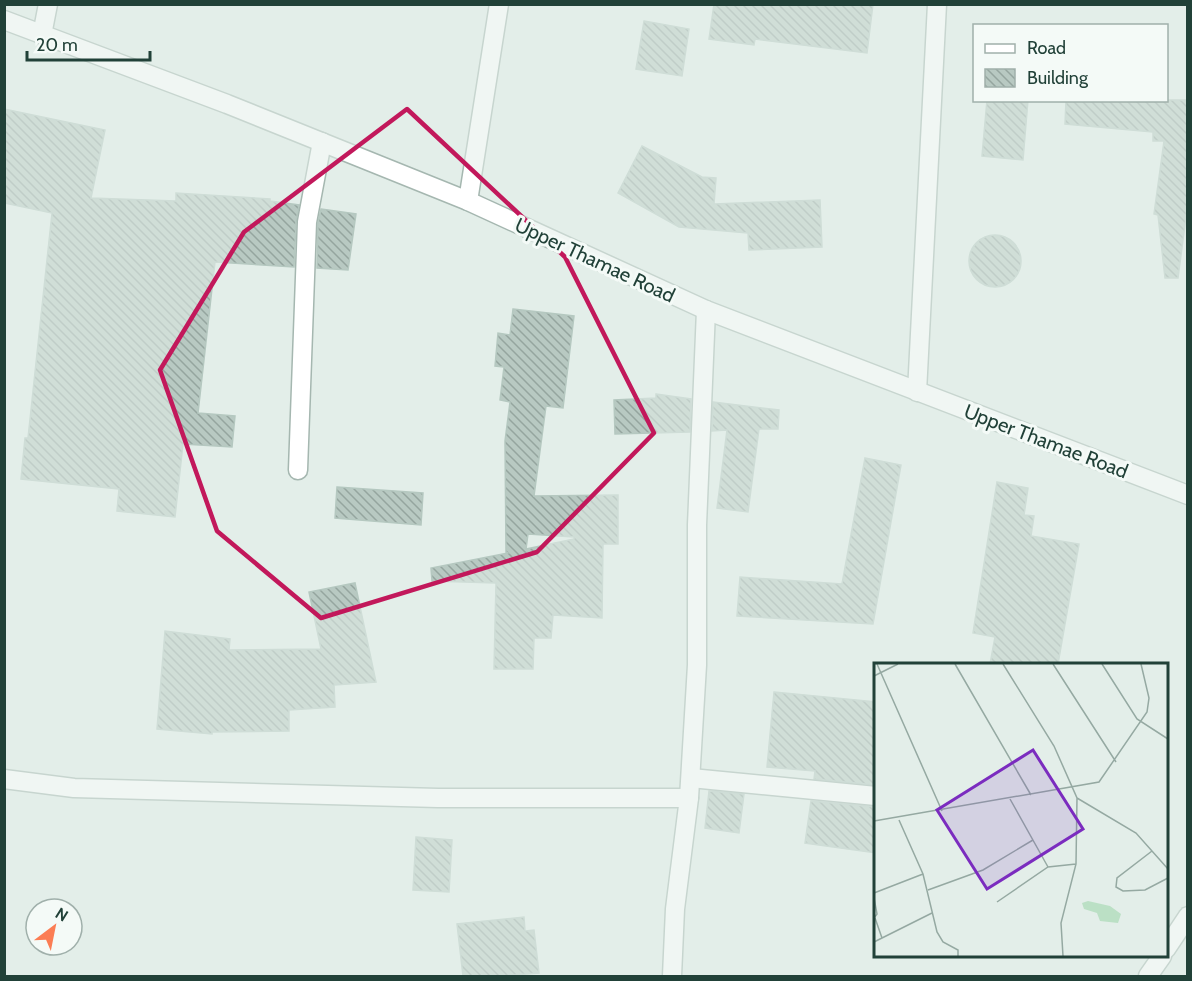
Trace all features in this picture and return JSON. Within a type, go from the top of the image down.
[{"type":"street","points":[[42,34],[48,4]]},
{"type":"street","points":[[468,201],[499,4]]},
{"type":"street","points":[[917,392],[937,4]]},
{"type":"street","name":"Upper Thamae Road","points":[[4,20],[227,104],[468,201],[706,310],[1188,495]]},
{"type":"street","points":[[297,471],[307,222],[322,142]]},
{"type":"street","points":[[672,976],[675,909],[691,778],[697,665],[697,525],[706,310]]},
{"type":"street","points":[[691,778],[874,796]]},
{"type":"street","points":[[4,780],[74,788],[438,798],[689,798]]},
{"type":"street","points":[[1168,947],[1188,916]]},
{"type":"street","points":[[1148,976],[1161,957]]},
{"type":"highlighted area","points":[[407,109],[565,257],[654,433],[537,552],[321,618],[217,531],[160,370],[244,232]]},
{"type":"building","points":[[714,4],[873,4],[867,53],[755,39],[754,45],[709,39]]},
{"type":"building","points":[[644,21],[689,29],[682,76],[636,69]]},
{"type":"building","points":[[1188,100],[1188,202],[1178,278],[1165,278],[1158,215],[1154,214],[1164,141],[1153,141],[1153,132],[1065,124],[1066,102]]},
{"type":"building","points":[[987,102],[1028,102],[1023,160],[982,156]]},
{"type":"building","points":[[4,109],[105,130],[91,198],[176,201],[176,193],[270,199],[270,201],[299,205],[294,267],[215,262],[198,413],[235,416],[232,447],[183,444],[175,517],[117,511],[119,489],[21,479],[25,438],[28,438],[52,213],[4,203]]},
{"type":"building","points":[[642,146],[702,177],[716,178],[714,204],[820,200],[822,247],[749,250],[748,233],[679,227],[618,193]]},
{"type":"building","points":[[321,209],[356,214],[348,270],[317,268],[318,223]]},
{"type":"building","points":[[990,235],[1000,235],[1014,242],[1021,261],[1014,280],[1000,287],[990,287],[980,283],[973,276],[969,266],[969,256],[973,246],[980,239]]},
{"type":"building","points":[[513,309],[574,316],[563,408],[546,406],[534,496],[618,495],[618,544],[603,544],[602,618],[553,615],[551,638],[534,638],[533,669],[494,669],[496,583],[432,581],[431,568],[508,553],[506,552],[505,441],[510,402],[500,400],[504,367],[495,366],[498,333],[510,335]],"holes":[[[528,534],[574,537],[574,539],[526,549]]]},
{"type":"building","points":[[656,394],[691,399],[690,432],[615,434],[614,400],[656,398]]},
{"type":"building","points":[[713,402],[779,410],[778,429],[759,429],[748,512],[717,508],[727,430],[712,431]]},
{"type":"building","points":[[865,458],[901,465],[873,624],[737,616],[740,577],[842,584]]},
{"type":"building","points":[[997,482],[1028,488],[1024,515],[1034,516],[1031,536],[1079,544],[1058,663],[990,663],[995,637],[973,633]]},
{"type":"building","points":[[337,487],[423,493],[421,525],[335,518]]},
{"type":"building","points":[[355,583],[376,682],[334,685],[335,707],[289,710],[289,731],[212,732],[212,734],[157,729],[165,631],[230,639],[229,650],[321,649],[309,592]]},
{"type":"building","points":[[774,692],[874,702],[874,785],[814,779],[815,771],[767,767]]},
{"type":"building","points":[[709,791],[744,794],[739,833],[705,828]]},
{"type":"building","points":[[811,801],[874,807],[874,853],[805,843]]},
{"type":"building","points":[[416,837],[452,840],[449,892],[413,890]]},
{"type":"building","points":[[524,917],[525,931],[534,930],[539,973],[463,976],[457,924]]}]
